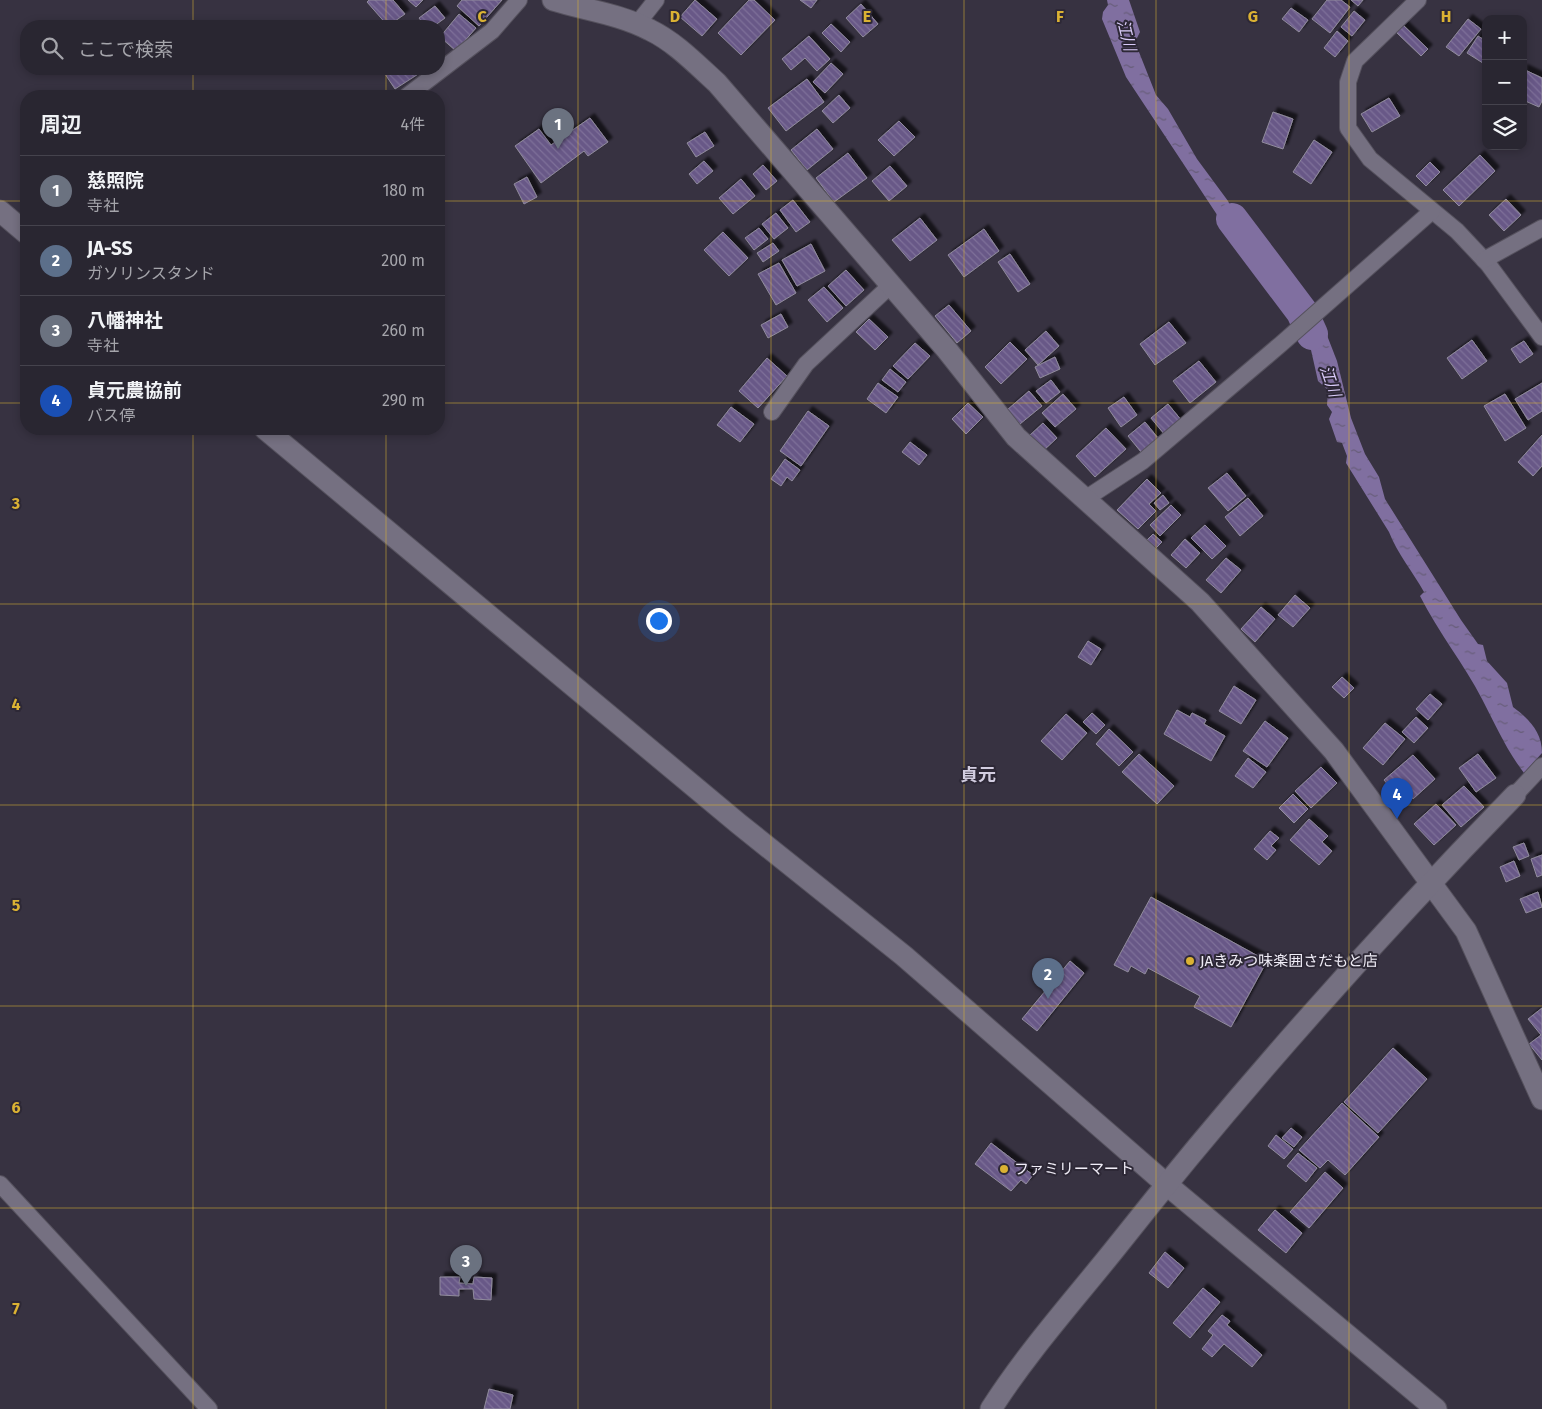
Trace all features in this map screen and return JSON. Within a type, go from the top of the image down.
[{"type":"street","points":[[445,67],[492,32],[519,0]]},
{"type":"street","points":[[553,0],[637,24],[651,30],[681,51],[717,83],[947,350],[1016,437],[1206,609],[1334,751],[1466,931],[1542,1099]]},
{"type":"street","points":[[637,24],[656,0]]},
{"type":"street","points":[[1412,2],[1355,61],[1348,82],[1348,128],[1370,160],[1457,231],[1484,260],[1542,336]]},
{"type":"street","points":[[415,90],[435,75]]},
{"type":"street","points":[[0,211],[20,228]]},
{"type":"street","points":[[1085,499],[1143,460],[1324,307],[1432,211]]},
{"type":"street","points":[[1484,260],[1542,228]]},
{"type":"street","points":[[772,412],[806,364],[891,285]]},
{"type":"street","points":[[273,435],[738,824],[904,956],[1166,1184],[1436,1409]]},
{"type":"street","points":[[991,1409],[1166,1184],[1316,1010],[1430,882],[1542,766]]},
{"type":"street","points":[[0,1184],[209,1409]]},
{"type":"water","points":[[1107,0],[1129,0],[1140,32],[1135,42],[1156,95],[1168,109],[1197,159],[1228,201],[1235,216],[1259,250],[1258,255],[1248,257],[1237,245],[1126,77],[1102,19],[1103,12],[1108,5]]},
{"type":"water","points":[[1290,297],[1300,297],[1311,310],[1300,319],[1288,302]]},
{"type":"water","points":[[1321,320],[1337,361],[1351,418],[1365,454],[1379,477],[1385,499],[1461,620],[1478,644],[1483,645],[1487,661],[1507,683],[1513,707],[1529,721],[1537,732],[1542,753],[1524,773],[1507,747],[1475,686],[1427,609],[1420,596],[1424,592],[1346,463],[1347,456],[1342,443],[1337,442],[1329,419],[1332,412],[1327,405],[1328,390],[1318,381],[1311,350],[1300,338]]},
{"type":"building","points":[[369,0],[393,0],[405,14],[396,20],[383,20],[367,2]]},
{"type":"building","points":[[408,0],[423,0],[416,7]]},
{"type":"building","points":[[462,0],[502,0],[479,26],[457,6]]},
{"type":"building","points":[[695,0],[717,19],[702,36],[680,17]]},
{"type":"building","points":[[749,0],[754,0],[775,20],[741,55],[718,33]]},
{"type":"building","points":[[800,0],[817,0],[811,8]]},
{"type":"building","points":[[1327,0],[1341,0],[1350,7],[1330,33],[1312,19]]},
{"type":"building","points":[[1351,0],[1363,0],[1358,6]]},
{"type":"building","points":[[861,4],[878,24],[863,37],[846,18]]},
{"type":"building","points":[[435,6],[445,18],[442,20],[420,20],[419,18]]},
{"type":"building","points":[[1291,8],[1308,20],[1299,32],[1282,19]]},
{"type":"building","points":[[1354,11],[1365,20],[1352,36],[1341,27]]},
{"type":"building","points":[[459,14],[476,28],[456,51],[445,41],[445,31]]},
{"type":"building","points":[[1468,19],[1481,29],[1459,56],[1446,47]]},
{"type":"building","points":[[831,24],[850,42],[841,52],[822,33]]},
{"type":"building","points":[[1403,25],[1428,49],[1421,56],[1396,32]]},
{"type":"building","points":[[1337,31],[1348,41],[1335,57],[1324,48]]},
{"type":"building","points":[[809,36],[830,59],[817,71],[805,58],[791,70],[782,59]]},
{"type":"building","points":[[1478,36],[1482,38],[1482,62],[1467,53]]},
{"type":"building","points":[[831,63],[843,74],[825,93],[813,82]]},
{"type":"building","points":[[1527,71],[1542,78],[1542,101],[1539,107],[1527,102]]},
{"type":"building","points":[[386,75],[417,75],[395,89]]},
{"type":"building","points":[[807,79],[824,102],[786,131],[768,108]]},
{"type":"building","points":[[839,95],[850,108],[833,123],[822,111]]},
{"type":"building","points":[[1389,98],[1400,116],[1372,132],[1361,114]]},
{"type":"building","points":[[1273,112],[1293,119],[1283,149],[1262,142]]},
{"type":"building","points":[[590,118],[608,142],[588,156],[584,151],[541,183],[515,146],[539,129],[551,145]]},
{"type":"building","points":[[899,121],[915,137],[894,156],[878,140]]},
{"type":"building","points":[[817,129],[833,149],[807,170],[791,150]]},
{"type":"building","points":[[705,132],[714,146],[696,157],[687,143]]},
{"type":"building","points":[[1314,140],[1332,152],[1311,184],[1293,172]]},
{"type":"building","points":[[848,153],[867,178],[834,202],[816,178]]},
{"type":"building","points":[[1480,155],[1495,171],[1459,206],[1443,190]]},
{"type":"building","points":[[704,161],[713,171],[697,184],[689,174]]},
{"type":"building","points":[[1430,162],[1440,172],[1426,186],[1416,176]]},
{"type":"building","points":[[763,165],[777,181],[766,190],[753,174]]},
{"type":"building","points":[[890,166],[907,186],[889,201],[872,181]]},
{"type":"building","points":[[527,177],[537,197],[524,204],[514,184]]},
{"type":"building","points":[[741,179],[755,196],[733,214],[719,198]]},
{"type":"building","points":[[1506,199],[1521,215],[1504,231],[1489,215]]},
{"type":"building","points":[[793,200],[810,222],[796,232],[780,210]]},
{"type":"building","points":[[776,213],[788,228],[774,239],[762,224]]},
{"type":"building","points":[[920,218],[937,240],[910,261],[892,240]]},
{"type":"building","points":[[759,228],[768,239],[754,250],[745,238]]},
{"type":"building","points":[[984,229],[999,251],[964,277],[948,255]]},
{"type":"building","points":[[723,232],[748,258],[729,276],[704,250]]},
{"type":"building","points":[[773,243],[779,251],[763,262],[757,253]]},
{"type":"building","points":[[811,244],[825,271],[797,286],[782,260]]},
{"type":"building","points":[[1010,254],[1030,284],[1018,292],[998,262]]},
{"type":"building","points":[[779,263],[796,293],[776,305],[758,274]]},
{"type":"building","points":[[846,270],[864,290],[846,306],[828,286]]},
{"type":"building","points":[[824,287],[843,308],[827,322],[808,300]]},
{"type":"building","points":[[949,305],[971,331],[957,343],[935,316]]},
{"type":"building","points":[[781,314],[788,327],[768,338],[761,325]]},
{"type":"building","points":[[869,319],[888,337],[875,350],[856,332]]},
{"type":"building","points":[[1169,322],[1186,343],[1155,365],[1140,344]]},
{"type":"building","points":[[1046,331],[1059,346],[1038,365],[1025,350]]},
{"type":"building","points":[[1472,340],[1487,361],[1462,379],[1447,358]]},
{"type":"building","points":[[1524,341],[1533,354],[1520,363],[1511,349]]},
{"type":"building","points":[[1010,342],[1027,359],[1001,384],[985,367]]},
{"type":"building","points":[[915,343],[930,356],[908,379],[893,366]]},
{"type":"building","points":[[1055,357],[1060,369],[1040,378],[1035,367]]},
{"type":"building","points":[[767,358],[787,376],[758,408],[739,391]]},
{"type":"building","points":[[1199,361],[1216,382],[1190,403],[1173,381]]},
{"type":"building","points":[[890,369],[906,382],[898,392],[882,380]]},
{"type":"building","points":[[1051,380],[1060,392],[1046,403],[1036,391]]},
{"type":"building","points":[[878,383],[898,397],[886,413],[867,399]]},
{"type":"building","points":[[1542,383],[1542,411],[1528,420],[1515,399]]},
{"type":"building","points":[[1029,391],[1042,406],[1020,424],[1007,410]]},
{"type":"building","points":[[1063,394],[1076,409],[1055,427],[1042,413]]},
{"type":"building","points":[[1505,394],[1526,428],[1505,441],[1484,406]]},
{"type":"building","points":[[1124,397],[1137,415],[1121,427],[1108,408]]},
{"type":"building","points":[[968,403],[983,417],[966,434],[952,419]]},
{"type":"building","points":[[1168,404],[1182,421],[1165,435],[1151,418]]},
{"type":"building","points":[[731,407],[754,424],[740,442],[717,425]]},
{"type":"building","points":[[808,411],[829,426],[801,466],[780,451]]},
{"type":"building","points":[[1145,422],[1158,438],[1141,452],[1128,436]]},
{"type":"building","points":[[1043,423],[1057,438],[1043,451],[1029,436]]},
{"type":"building","points":[[1106,428],[1126,449],[1095,477],[1076,456]]},
{"type":"building","points":[[1542,435],[1542,466],[1533,476],[1518,462]]},
{"type":"building","points":[[910,442],[927,455],[919,465],[902,452]]},
{"type":"building","points":[[785,459],[800,470],[792,481],[787,477],[781,486],[771,479]]},
{"type":"building","points":[[1227,473],[1246,496],[1228,511],[1208,488]]},
{"type":"building","points":[[1147,479],[1161,493],[1149,504],[1156,511],[1138,529],[1117,510]]},
{"type":"building","points":[[1163,495],[1169,503],[1160,510],[1154,503]]},
{"type":"building","points":[[1248,498],[1263,516],[1240,536],[1225,517]]},
{"type":"building","points":[[1171,505],[1181,515],[1160,536],[1150,525]]},
{"type":"building","points":[[1205,525],[1226,546],[1212,559],[1191,538]]},
{"type":"building","points":[[1153,534],[1162,542],[1155,549],[1146,541]]},
{"type":"building","points":[[1185,539],[1200,553],[1186,568],[1171,555]]},
{"type":"building","points":[[1226,558],[1241,570],[1221,593],[1206,580]]},
{"type":"building","points":[[1295,595],[1310,608],[1293,627],[1278,615]]},
{"type":"building","points":[[1261,607],[1275,619],[1255,642],[1241,629]]},
{"type":"building","points":[[1088,641],[1101,649],[1091,665],[1078,657]]},
{"type":"building","points":[[1342,677],[1354,688],[1344,698],[1332,687]]},
{"type":"building","points":[[1234,686],[1256,700],[1241,724],[1219,711]]},
{"type":"building","points":[[1430,694],[1442,704],[1428,720],[1416,709]]},
{"type":"building","points":[[1177,710],[1190,717],[1192,713],[1206,720],[1204,724],[1225,736],[1211,761],[1164,734]]},
{"type":"building","points":[[1092,713],[1105,725],[1096,734],[1083,722]]},
{"type":"building","points":[[1066,714],[1087,733],[1062,760],[1041,741]]},
{"type":"building","points":[[1416,717],[1428,728],[1414,743],[1402,732]]},
{"type":"building","points":[[1265,721],[1288,738],[1267,767],[1243,751]]},
{"type":"building","points":[[1385,723],[1405,739],[1383,765],[1363,748]]},
{"type":"building","points":[[1109,729],[1133,752],[1119,766],[1096,744]]},
{"type":"building","points":[[1139,754],[1174,786],[1157,804],[1122,772]]},
{"type":"building","points":[[1478,754],[1496,778],[1476,792],[1459,768]]},
{"type":"building","points":[[1413,755],[1435,779],[1413,799],[1409,793],[1401,800],[1384,780]]},
{"type":"building","points":[[1248,758],[1266,772],[1253,788],[1235,776]]},
{"type":"building","points":[[1321,767],[1337,783],[1311,808],[1295,791]]},
{"type":"building","points":[[1464,786],[1484,807],[1461,827],[1442,805]]},
{"type":"building","points":[[1293,794],[1308,809],[1294,823],[1279,808]]},
{"type":"building","points":[[1436,804],[1456,825],[1434,845],[1414,824]]},
{"type":"building","points":[[1309,819],[1328,836],[1322,842],[1332,851],[1319,865],[1290,840]]},
{"type":"building","points":[[1270,831],[1279,838],[1271,846],[1276,850],[1267,860],[1254,849]]},
{"type":"building","points":[[1524,843],[1529,856],[1519,860],[1513,847]]},
{"type":"building","points":[[1542,855],[1542,875],[1537,877],[1531,859]]},
{"type":"building","points":[[1514,861],[1520,876],[1506,882],[1500,867]]},
{"type":"building","points":[[1538,892],[1542,907],[1526,913],[1520,899]]},
{"type":"building","points":[[1151,897],[1267,961],[1231,1027],[1194,1007],[1200,996],[1148,968],[1145,974],[1131,966],[1128,972],[1114,965]]},
{"type":"building","points":[[1070,961],[1084,973],[1037,1031],[1022,1019]]},
{"type":"building","points":[[1542,1008],[1542,1060],[1529,1044],[1541,1035],[1528,1019]]},
{"type":"building","points":[[1393,1048],[1427,1079],[1378,1133],[1344,1102]]},
{"type":"building","points":[[1342,1103],[1379,1137],[1345,1175],[1328,1160],[1320,1168],[1299,1150]]},
{"type":"building","points":[[1291,1128],[1302,1137],[1294,1147],[1282,1138]]},
{"type":"building","points":[[1276,1135],[1293,1149],[1284,1159],[1268,1146]]},
{"type":"building","name":"ファミリーマート","points":[[991,1143],[1033,1175],[1026,1184],[1021,1180],[1011,1191],[975,1164]]},
{"type":"building","points":[[1298,1153],[1317,1168],[1306,1182],[1287,1166]]},
{"type":"building","points":[[1325,1172],[1343,1188],[1309,1228],[1290,1212]]},
{"type":"building","points":[[1275,1210],[1302,1233],[1286,1253],[1258,1230]]},
{"type":"building","points":[[1165,1252],[1184,1268],[1168,1288],[1149,1273]]},
{"type":"building","points":[[440,1277],[460,1277],[459,1283],[473,1284],[474,1277],[492,1278],[491,1300],[474,1299],[473,1289],[459,1289],[459,1296],[440,1295]]},
{"type":"building","points":[[1203,1288],[1220,1302],[1190,1338],[1173,1323]]},
{"type":"building","points":[[1222,1315],[1230,1321],[1227,1325],[1262,1355],[1252,1367],[1224,1344],[1212,1357],[1202,1349],[1213,1335],[1208,1331]]},
{"type":"building","points":[[489,1389],[513,1395],[510,1409],[484,1409]]},
{"type":"waterway","name":"江川","points":[[1232,219],[1302,312],[1312,334]]},
{"type":"place","name":"慈照院","points":[[558,149]]},
{"type":"place","name":"貞元農協前","points":[[1397,819]]},
{"type":"place","name":"JAきみつ味楽囲さだもと店","points":[[1190,961]]},
{"type":"place","name":"JA-SS","points":[[1048,999]]},
{"type":"place","name":"ファミリーマート","points":[[1004,1169]]},
{"type":"place","name":"八幡神社","points":[[466,1286]]},
{"type":"district","name":"貞元","points":[[978,775]]}]
